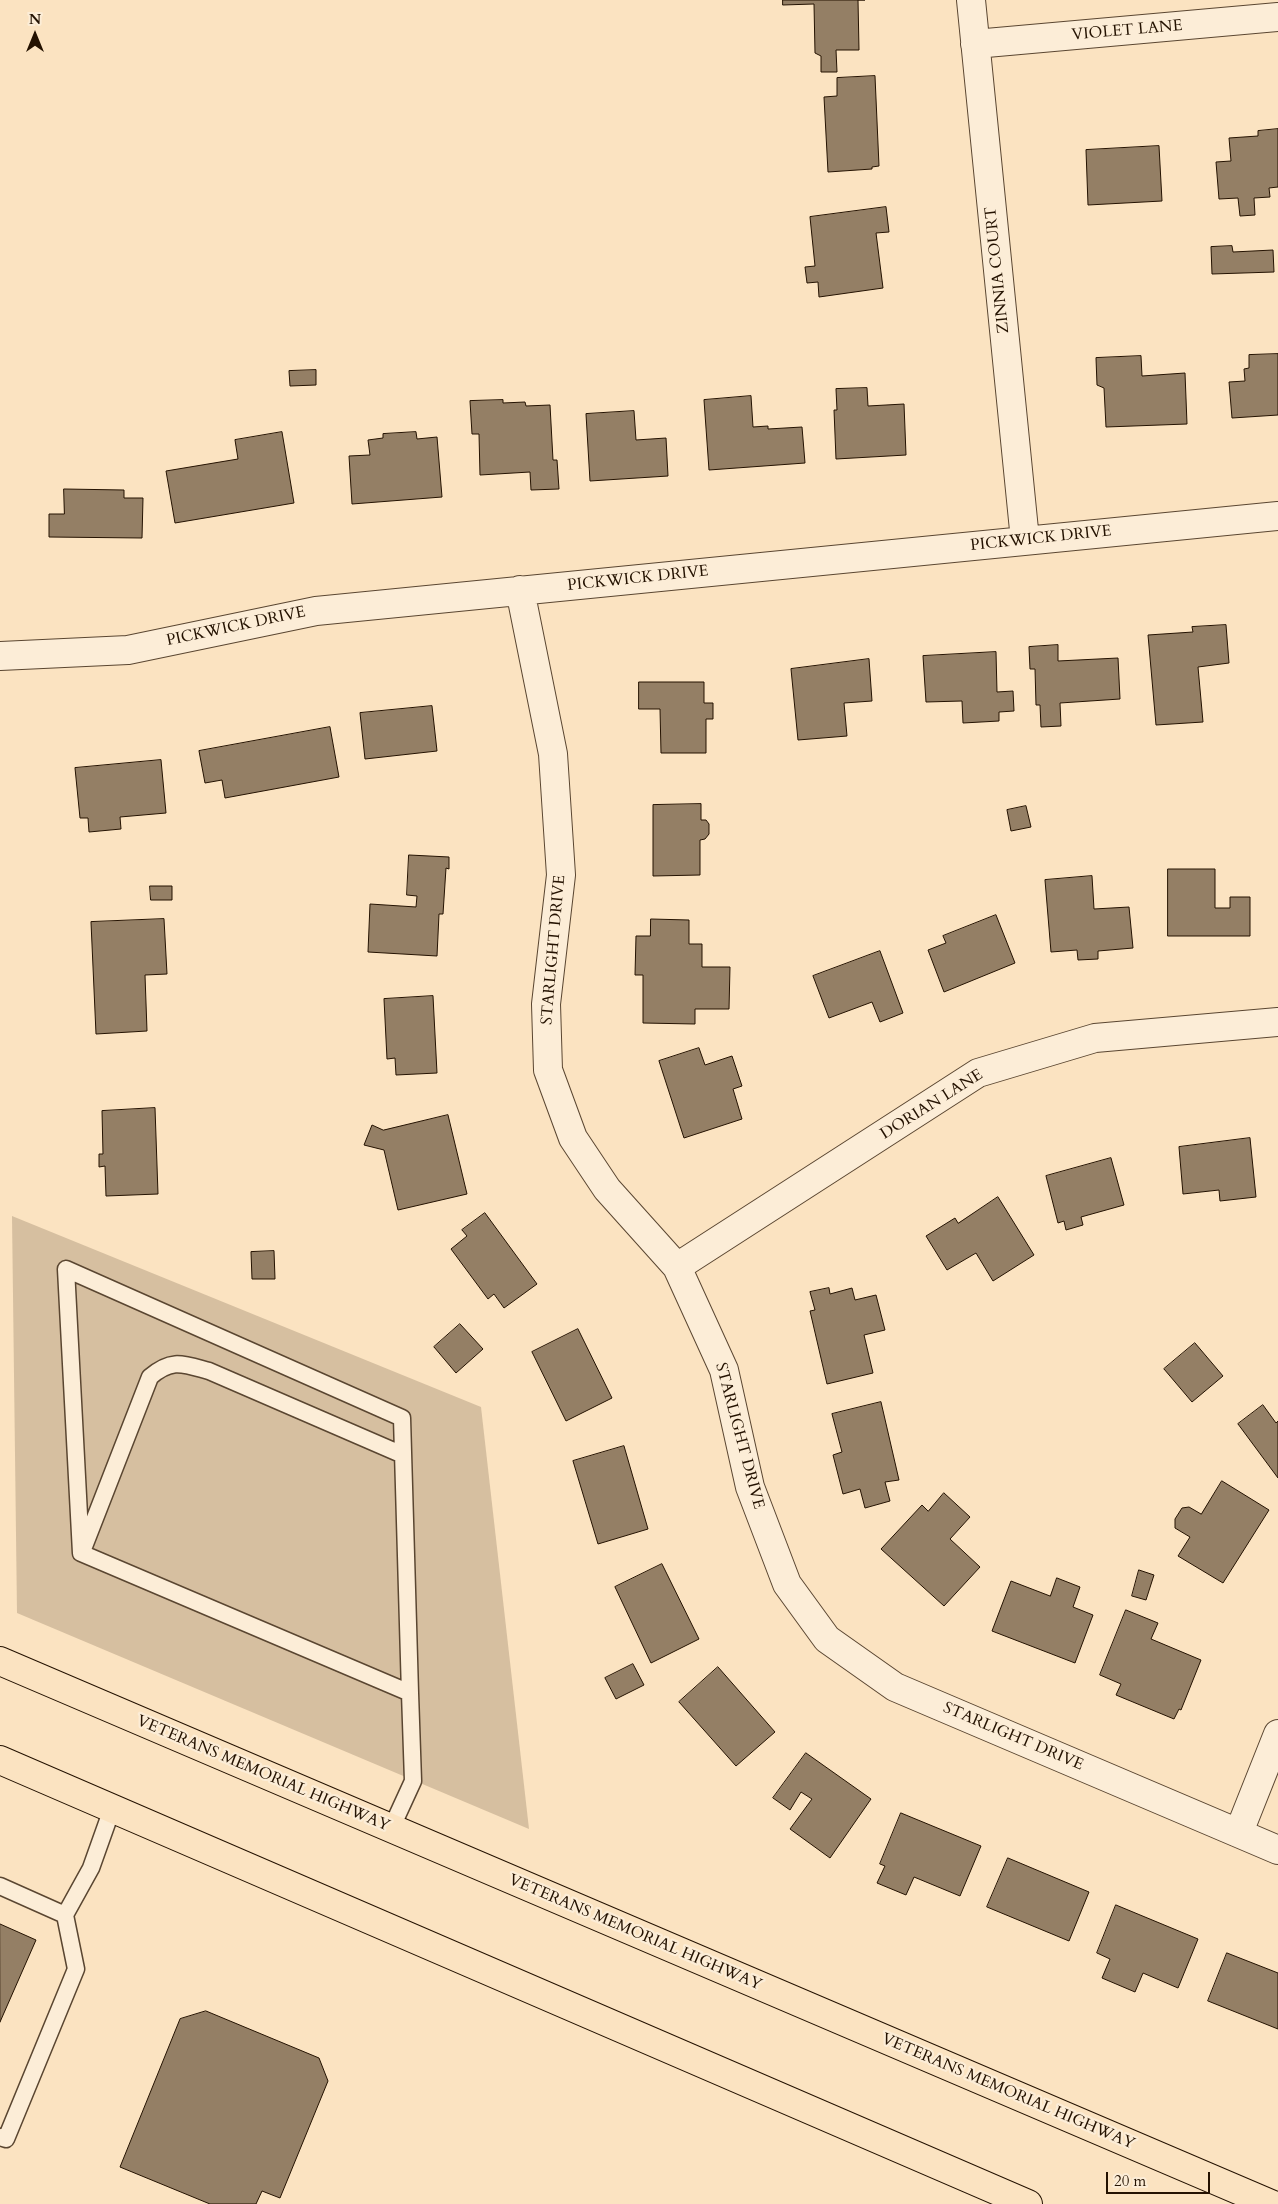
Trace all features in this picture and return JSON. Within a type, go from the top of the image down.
[{"type":"main road","name":"VETERANS MEMORIAL HIGHWAY","points":[[0,1662],[1271,2204]]},
{"type":"main road","points":[[0,1760],[1028,2204]]},
{"type":"street","name":"ZINNIA COURT","points":[[971,0],[1025,540]]},
{"type":"street","name":"VIOLET LANE","points":[[975,44],[1278,18]]},
{"type":"street","name":"PICKWICK DRIVE","points":[[0,656],[128,650],[316,610],[1278,516]]},
{"type":"street","name":"STARLIGHT DRIVE","points":[[520,590],[553,754],[561,875],[546,1004],[548,1070],[573,1138],[607,1189],[677,1267],[724,1370],[750,1487],[787,1584],[827,1639],[895,1687],[1278,1850]]},
{"type":"street","name":"DORIAN LANE","points":[[677,1267],[978,1073],[1095,1038],[1278,1022]]},
{"type":"street","points":[[1239,1832],[1278,1734]]},
{"type":"lane","points":[[81,1553],[66,1269],[402,1418],[413,1782],[390,1829]]},
{"type":"lane","points":[[81,1553],[150,1377],[162,1366],[183,1364],[209,1371],[403,1455]]},
{"type":"lane","points":[[81,1553],[410,1693]]},
{"type":"lane","points":[[0,2137],[6,2140],[76,1969],[65,1915],[92,1868],[112,1809]]},
{"type":"lane","points":[[0,1886],[65,1915]]},
{"type":"shaded area","points":[[12,1216],[481,1407],[529,1829],[17,1613]]},
{"type":"building","points":[[783,0],[858,0],[859,50],[836,50],[837,72],[821,72],[821,56],[815,53],[814,4],[783,5]]},
{"type":"building","points":[[875,76],[879,166],[872,167],[872,169],[828,172],[824,97],[837,96],[837,78]]},
{"type":"building","points":[[1278,129],[1278,187],[1269,188],[1270,197],[1254,198],[1255,215],[1240,216],[1238,198],[1219,199],[1216,162],[1231,161],[1229,138],[1258,136],[1258,131]]},
{"type":"building","points":[[1159,146],[1162,201],[1088,205],[1086,150]]},
{"type":"building","points":[[886,207],[889,232],[876,233],[883,288],[819,297],[818,282],[807,283],[805,267],[815,266],[810,217]]},
{"type":"building","points":[[1232,246],[1233,252],[1273,250],[1274,272],[1212,274],[1211,247]]},
{"type":"building","points":[[1278,354],[1278,415],[1232,418],[1229,382],[1245,381],[1244,369],[1249,368],[1249,355]]},
{"type":"building","points":[[1141,356],[1142,376],[1185,373],[1187,424],[1106,427],[1104,388],[1097,385],[1096,358]]},
{"type":"building","points":[[316,370],[316,385],[290,386],[289,371]]},
{"type":"building","points":[[867,388],[868,406],[904,404],[906,455],[836,459],[834,410],[837,410],[836,389]]},
{"type":"building","points":[[751,396],[753,427],[768,426],[768,429],[802,427],[805,463],[709,470],[704,400]]},
{"type":"building","points":[[503,400],[503,403],[525,402],[526,406],[550,405],[553,460],[557,460],[559,489],[531,490],[530,472],[480,475],[479,434],[472,434],[470,401]]},
{"type":"building","points":[[634,411],[636,440],[666,438],[668,476],[590,481],[586,414]]},
{"type":"building","points":[[282,432],[294,503],[175,523],[166,471],[238,459],[235,440]]},
{"type":"building","points":[[416,432],[417,439],[437,437],[442,497],[352,504],[349,456],[370,455],[368,440],[383,438],[383,434]]},
{"type":"building","points":[[64,489],[124,490],[124,498],[143,498],[142,538],[49,537],[49,514],[64,514]]},
{"type":"building","points":[[1226,625],[1229,663],[1198,667],[1203,722],[1156,725],[1148,635],[1193,632],[1192,627]]},
{"type":"building","points":[[1058,645],[1058,661],[1118,658],[1120,699],[1060,703],[1061,726],[1041,727],[1040,705],[1036,705],[1035,669],[1030,669],[1029,647]]},
{"type":"building","points":[[996,652],[997,692],[1013,691],[1014,711],[999,712],[999,721],[963,723],[962,701],[926,702],[923,656]]},
{"type":"building","points":[[869,659],[872,701],[844,703],[847,736],[798,740],[791,669]]},
{"type":"building","points":[[639,682],[704,682],[704,703],[713,703],[713,719],[706,719],[706,753],[661,753],[660,709],[639,709]]},
{"type":"building","points":[[432,706],[437,751],[365,759],[360,713]]},
{"type":"building","points":[[330,727],[339,777],[225,798],[222,780],[205,783],[199,751]]},
{"type":"building","points":[[161,760],[166,813],[120,817],[121,829],[89,832],[88,818],[80,818],[75,768]]},
{"type":"building","points":[[701,804],[701,820],[706,820],[709,824],[709,834],[705,839],[700,840],[700,875],[653,876],[653,805]]},
{"type":"building","points":[[1026,806],[1031,827],[1011,831],[1007,810]]},
{"type":"building","points":[[409,855],[449,857],[449,869],[446,868],[443,914],[439,914],[437,956],[368,952],[370,904],[416,907],[417,896],[407,895]]},
{"type":"building","points":[[1168,869],[1215,869],[1215,908],[1230,908],[1230,897],[1250,897],[1250,936],[1168,936]]},
{"type":"building","points":[[1092,876],[1094,909],[1129,907],[1133,948],[1098,951],[1098,959],[1078,960],[1077,950],[1051,952],[1045,880]]},
{"type":"building","points":[[150,886],[172,886],[172,900],[151,900]]},
{"type":"building","points":[[996,915],[1015,963],[944,992],[928,950],[946,943],[943,936]]},
{"type":"building","points":[[164,919],[167,974],[145,975],[147,1031],[96,1034],[91,922]]},
{"type":"building","points":[[651,919],[689,920],[689,944],[702,944],[702,967],[730,967],[729,1009],[695,1009],[695,1024],[643,1023],[643,975],[635,975],[636,936],[650,936]]},
{"type":"building","points":[[880,951],[903,1013],[880,1022],[872,1002],[829,1018],[813,976]]},
{"type":"building","points":[[433,996],[437,1073],[396,1075],[395,1058],[387,1059],[384,999]]},
{"type":"building","points":[[699,1048],[705,1065],[732,1056],[742,1086],[733,1089],[742,1119],[684,1138],[659,1061]]},
{"type":"building","points":[[155,1108],[158,1194],[106,1196],[105,1166],[99,1167],[99,1154],[103,1154],[102,1111]]},
{"type":"building","points":[[448,1115],[467,1194],[398,1210],[384,1150],[364,1145],[372,1125],[383,1130]]},
{"type":"building","points":[[1250,1138],[1256,1197],[1220,1201],[1219,1190],[1183,1194],[1179,1147]]},
{"type":"building","points":[[1111,1158],[1124,1205],[1081,1217],[1083,1225],[1066,1230],[1064,1221],[1058,1223],[1046,1176]]},
{"type":"building","points":[[998,1197],[1034,1255],[993,1281],[976,1253],[947,1270],[926,1236],[955,1218],[958,1223]]},
{"type":"building","points":[[485,1213],[537,1284],[504,1308],[494,1294],[488,1299],[451,1249],[467,1236],[462,1230]]},
{"type":"building","points":[[274,1251],[275,1279],[252,1279],[251,1252]]},
{"type":"building","points":[[829,1288],[830,1294],[852,1288],[855,1300],[876,1295],[885,1330],[864,1335],[873,1373],[827,1384],[810,1311],[815,1310],[810,1292]]},
{"type":"building","points":[[460,1324],[483,1349],[456,1373],[434,1347]]},
{"type":"building","points":[[578,1329],[612,1398],[566,1421],[532,1352]]},
{"type":"building","points":[[1195,1343],[1223,1376],[1192,1402],[1164,1369]]},
{"type":"building","points":[[881,1402],[899,1480],[885,1482],[890,1501],[865,1508],[860,1489],[843,1494],[833,1455],[842,1452],[832,1414]]},
{"type":"building","points":[[1263,1405],[1276,1423],[1278,1421],[1278,1478],[1238,1424]]},
{"type":"building","points":[[624,1446],[648,1529],[598,1544],[573,1461]]},
{"type":"building","points":[[1222,1481],[1269,1510],[1223,1583],[1178,1556],[1190,1537],[1175,1528],[1175,1519],[1182,1508],[1189,1507],[1201,1514]]},
{"type":"building","points":[[944,1493],[970,1517],[950,1539],[980,1567],[944,1606],[881,1549],[922,1505],[928,1511]]},
{"type":"building","points":[[662,1564],[699,1639],[651,1663],[615,1587]]},
{"type":"building","points":[[1139,1570],[1154,1575],[1146,1600],[1132,1596]]},
{"type":"building","points":[[1057,1578],[1080,1587],[1073,1607],[1093,1615],[1075,1663],[992,1631],[1011,1581],[1050,1596]]},
{"type":"building","points":[[1126,1610],[1158,1623],[1151,1639],[1201,1660],[1181,1710],[1179,1709],[1174,1719],[1116,1695],[1121,1684],[1100,1675]]},
{"type":"building","points":[[633,1664],[644,1685],[616,1699],[605,1678]]},
{"type":"building","points":[[718,1667],[775,1732],[736,1766],[679,1702]]},
{"type":"building","points":[[806,1753],[871,1799],[830,1858],[790,1829],[812,1799],[801,1792],[790,1810],[773,1798]]},
{"type":"building","points":[[901,1813],[981,1846],[960,1896],[914,1877],[906,1895],[877,1883],[885,1866],[880,1864]]},
{"type":"building","points":[[1008,1858],[1089,1892],[1069,1941],[987,1907]]},
{"type":"building","points":[[1116,1905],[1198,1939],[1178,1988],[1143,1973],[1135,1992],[1102,1978],[1110,1959],[1097,1953]]},
{"type":"building","points":[[0,1924],[36,1940],[0,2022]]},
{"type":"building","points":[[1227,1953],[1278,1973],[1278,2029],[1208,2001]]},
{"type":"building","points":[[206,2011],[319,2058],[328,2081],[280,2198],[262,2191],[256,2204],[210,2204],[120,2167],[180,2019]]}]
